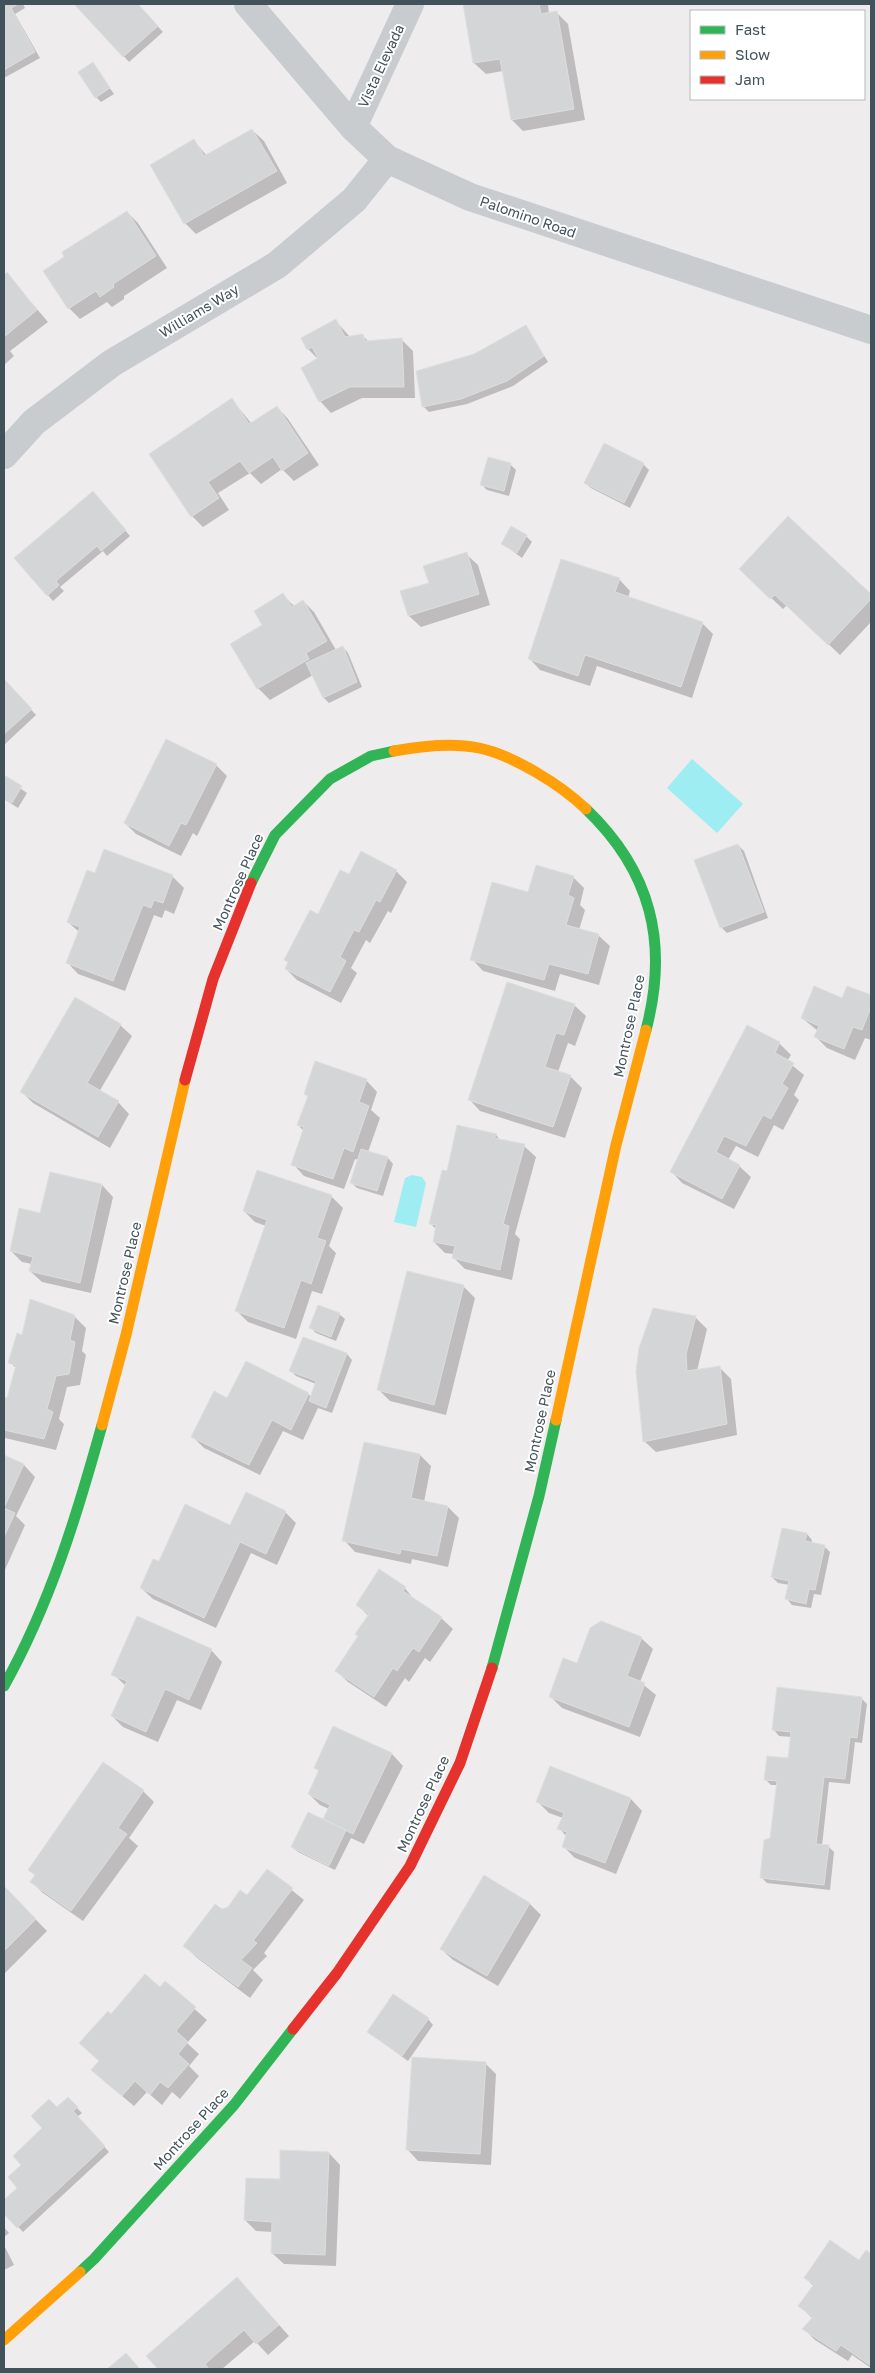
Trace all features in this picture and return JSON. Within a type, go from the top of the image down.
[{"type":"street","name":"Palomino Road","points":[[248,4],[352,128],[387,159],[470,197],[871,330]]},
{"type":"street","name":"Vista Elevada","points":[[352,128],[410,4]]},
{"type":"street","name":"Williams Way","points":[[4,455],[34,422],[112,363],[277,265],[354,200],[387,159]]},
{"type":"street","name":"Montrose Place","points":[[4,1686],[18,1661],[53,1584],[80,1506],[126,1335],[182,1093],[213,978],[243,900],[275,835],[330,780],[371,756],[425,745],[479,748],[527,766],[570,792],[604,827],[635,872],[652,919],[656,969],[648,1024],[616,1145],[540,1496],[496,1656],[460,1763],[410,1866],[337,1973],[234,2104],[94,2259],[4,2340]]},
{"type":"water","points":[[692,759],[743,804],[717,833],[667,788]]},
{"type":"water","points":[[412,1175],[422,1177],[426,1183],[416,1227],[394,1222],[405,1178]]},
{"type":"building","points":[[4,4],[18,4],[11,8],[35,52],[4,70]]},
{"type":"building","points":[[74,4],[138,4],[158,26],[123,57]]},
{"type":"building","points":[[463,4],[539,4],[541,14],[557,11],[574,109],[511,120],[500,59],[473,63]]},
{"type":"building","points":[[93,62],[110,88],[95,98],[78,72]]},
{"type":"building","points":[[252,129],[277,171],[184,224],[150,165],[194,139],[204,156]]},
{"type":"building","points":[[127,211],[156,256],[113,284],[114,287],[100,297],[96,291],[68,309],[43,271],[64,257],[62,252]]},
{"type":"building","points":[[7,272],[37,310],[4,337],[4,275]]},
{"type":"building","points":[[336,319],[345,337],[363,334],[365,341],[402,338],[404,387],[350,387],[319,402],[301,368],[318,358],[312,347],[307,350],[301,338]]},
{"type":"building","points":[[526,325],[544,356],[507,381],[461,399],[422,407],[416,371],[474,354]]},
{"type":"building","points":[[232,398],[249,424],[277,406],[308,453],[282,471],[273,457],[249,473],[240,461],[208,482],[219,498],[191,517],[149,454]]},
{"type":"building","points":[[604,443],[644,463],[624,503],[584,483]]},
{"type":"building","points":[[488,457],[511,463],[504,491],[480,485]]},
{"type":"building","points":[[93,491],[126,530],[101,551],[97,546],[56,581],[59,585],[47,596],[14,558]]},
{"type":"building","points":[[788,516],[871,594],[871,599],[828,645],[775,595],[770,599],[739,569]]},
{"type":"building","points":[[511,526],[527,535],[517,553],[501,544]]},
{"type":"building","points":[[467,552],[479,594],[408,616],[400,591],[429,583],[423,566]]},
{"type":"building","points":[[561,559],[620,578],[615,592],[703,622],[681,687],[585,655],[578,676],[528,659]]},
{"type":"building","points":[[283,593],[292,607],[303,600],[327,641],[306,653],[309,659],[257,689],[230,644],[262,625],[254,611]]},
{"type":"building","points":[[343,646],[357,682],[323,698],[306,663]]},
{"type":"building","points":[[4,679],[32,709],[4,734]]},
{"type":"building","points":[[166,739],[217,764],[186,825],[181,823],[169,846],[124,823]]},
{"type":"building","points":[[4,775],[22,786],[12,803],[4,798]]},
{"type":"building","points":[[738,844],[764,912],[720,928],[694,860]]},
{"type":"building","points":[[104,849],[173,875],[163,903],[154,900],[151,908],[143,905],[113,981],[66,963],[80,927],[67,922],[87,870],[95,873]]},
{"type":"building","points":[[361,851],[397,870],[380,902],[376,900],[359,932],[354,930],[340,957],[346,961],[330,992],[285,969],[288,962],[284,960],[310,910],[318,914],[340,870],[349,874]]},
{"type":"building","points":[[536,865],[574,876],[568,895],[574,898],[566,925],[599,934],[588,974],[549,964],[544,980],[470,960],[492,882],[528,892]]},
{"type":"building","points":[[507,982],[575,1004],[564,1035],[556,1033],[545,1067],[571,1075],[553,1127],[468,1100]]},
{"type":"building","points":[[814,986],[842,998],[847,986],[871,995],[871,1007],[862,1030],[853,1027],[844,1049],[814,1037],[819,1026],[801,1018]]},
{"type":"building","points":[[75,997],[121,1024],[87,1083],[119,1101],[98,1137],[20,1092]]},
{"type":"building","points":[[747,1025],[780,1042],[775,1053],[794,1063],[782,1084],[788,1088],[771,1119],[763,1115],[746,1146],[724,1136],[716,1152],[740,1165],[722,1199],[670,1172]]},
{"type":"building","points":[[315,1061],[367,1079],[359,1102],[369,1106],[353,1152],[344,1148],[333,1179],[291,1165],[304,1127],[297,1125],[308,1096],[304,1094]]},
{"type":"building","points":[[457,1125],[497,1134],[494,1138],[525,1144],[503,1224],[509,1226],[500,1270],[452,1258],[455,1246],[433,1242],[436,1225],[429,1224],[442,1170],[447,1171]]},
{"type":"building","points":[[361,1149],[388,1157],[377,1191],[350,1183]]},
{"type":"building","points":[[257,1170],[332,1195],[317,1238],[326,1241],[311,1284],[301,1280],[284,1328],[235,1311],[267,1220],[243,1211]]},
{"type":"building","points":[[50,1172],[102,1184],[80,1283],[29,1271],[33,1257],[10,1251],[19,1208],[40,1213]]},
{"type":"building","points":[[407,1271],[464,1285],[434,1405],[377,1390]]},
{"type":"building","points":[[30,1299],[75,1315],[70,1340],[75,1342],[69,1374],[56,1376],[47,1409],[53,1412],[44,1439],[4,1430],[4,1397],[7,1398],[16,1365],[8,1363],[17,1333],[22,1335]]},
{"type":"building","points":[[318,1305],[340,1313],[331,1337],[309,1328]]},
{"type":"building","points":[[653,1308],[696,1316],[686,1354],[687,1371],[720,1366],[727,1424],[643,1442],[636,1371],[639,1348]]},
{"type":"building","points":[[303,1337],[347,1353],[326,1408],[309,1401],[316,1381],[289,1371]]},
{"type":"building","points":[[246,1361],[309,1393],[291,1430],[272,1420],[249,1465],[191,1437],[214,1391],[227,1398]]},
{"type":"building","points":[[364,1442],[420,1454],[411,1498],[448,1506],[437,1556],[401,1549],[400,1554],[342,1541]]},
{"type":"building","points":[[4,1455],[24,1464],[4,1508]]},
{"type":"building","points":[[246,1492],[286,1511],[266,1554],[240,1542],[204,1618],[140,1588],[153,1559],[159,1561],[185,1504],[230,1525]]},
{"type":"building","points":[[4,1508],[15,1513],[4,1537]]},
{"type":"building","points":[[782,1528],[807,1533],[805,1541],[825,1545],[815,1590],[809,1589],[806,1604],[785,1599],[789,1581],[771,1577]]},
{"type":"building","points":[[379,1569],[406,1587],[403,1591],[442,1617],[419,1652],[413,1648],[397,1671],[393,1668],[374,1697],[335,1671],[358,1636],[355,1634],[369,1614],[356,1605]]},
{"type":"building","points":[[137,1616],[212,1649],[189,1700],[165,1689],[146,1732],[111,1716],[127,1681],[111,1675]]},
{"type":"building","points":[[601,1621],[642,1637],[627,1676],[645,1683],[629,1727],[549,1697],[563,1658],[577,1663],[590,1628]]},
{"type":"building","points":[[777,1687],[862,1697],[857,1738],[850,1737],[845,1779],[824,1777],[816,1844],[829,1845],[824,1885],[760,1878],[764,1840],[770,1838],[777,1781],[764,1780],[767,1756],[788,1758],[791,1732],[772,1730]]},
{"type":"building","points":[[333,1726],[392,1753],[353,1834],[323,1819],[330,1805],[308,1794],[319,1770],[314,1768]]},
{"type":"building","points":[[103,1762],[144,1790],[118,1828],[127,1834],[71,1911],[30,1882],[35,1875],[28,1870]]},
{"type":"building","points":[[550,1766],[631,1798],[605,1863],[562,1847],[567,1832],[557,1829],[564,1813],[536,1802]]},
{"type":"building","points":[[308,1812],[346,1830],[329,1866],[291,1847]]},
{"type":"building","points":[[267,1869],[293,1888],[253,1941],[257,1943],[241,1960],[252,1968],[238,1987],[183,1946],[215,1904],[222,1909],[228,1907],[240,1890],[247,1895]]},
{"type":"building","points":[[484,1875],[530,1903],[487,1976],[440,1949]]},
{"type":"building","points":[[4,1886],[36,1919],[4,1951]]},
{"type":"building","points":[[145,1974],[160,1987],[165,1981],[196,2007],[176,2031],[188,2042],[178,2054],[189,2064],[168,2088],[160,2082],[150,2095],[135,2081],[122,2096],[91,2070],[99,2061],[79,2043],[108,2011],[111,2014]]},
{"type":"building","points":[[393,1994],[429,2018],[402,2056],[367,2032]]},
{"type":"building","points":[[412,2057],[486,2062],[480,2154],[406,2150]]},
{"type":"building","points":[[68,2097],[78,2107],[73,2111],[105,2146],[17,2228],[4,2214],[4,2200],[17,2188],[8,2177],[21,2165],[13,2156],[42,2128],[31,2116],[49,2099],[57,2107]]},
{"type":"building","points":[[280,2150],[329,2152],[325,2255],[271,2253],[272,2222],[244,2220],[246,2178],[280,2179]]},
{"type":"building","points":[[830,2240],[859,2260],[866,2250],[871,2254],[871,2366],[841,2345],[836,2351],[802,2329],[813,2317],[798,2306],[814,2284],[804,2278]]},
{"type":"building","points":[[237,2277],[279,2325],[256,2344],[244,2330],[205,2364],[209,2369],[158,2369],[146,2356]]},
{"type":"building","points":[[126,2353],[140,2369],[107,2369]]},
{"type":"traffic: fast","points":[[251,883],[275,835],[330,779],[371,756],[394,751]]},
{"type":"traffic: fast","points":[[586,809],[608,833],[626,857],[640,883],[649,910],[654,938],[655,967],[653,998],[646,1030]]},
{"type":"traffic: fast","points":[[492,1668],[539,1496],[556,1420]]},
{"type":"traffic: fast","points":[[4,1686],[49,1591],[83,1492],[102,1425]]},
{"type":"traffic: fast","points":[[80,2272],[234,2105],[293,2029]]},
{"type":"traffic: slow","points":[[394,751],[447,745],[479,748],[507,757],[536,772],[564,790],[586,809]]},
{"type":"traffic: slow","points":[[556,1420],[616,1145],[646,1030]]},
{"type":"traffic: slow","points":[[102,1425],[126,1335],[185,1080]]},
{"type":"traffic: slow","points":[[4,2340],[80,2272]]},
{"type":"traffic: jam","points":[[185,1080],[213,979],[251,883]]},
{"type":"traffic: jam","points":[[293,2029],[337,1973],[410,1866],[460,1763],[492,1668]]}]
